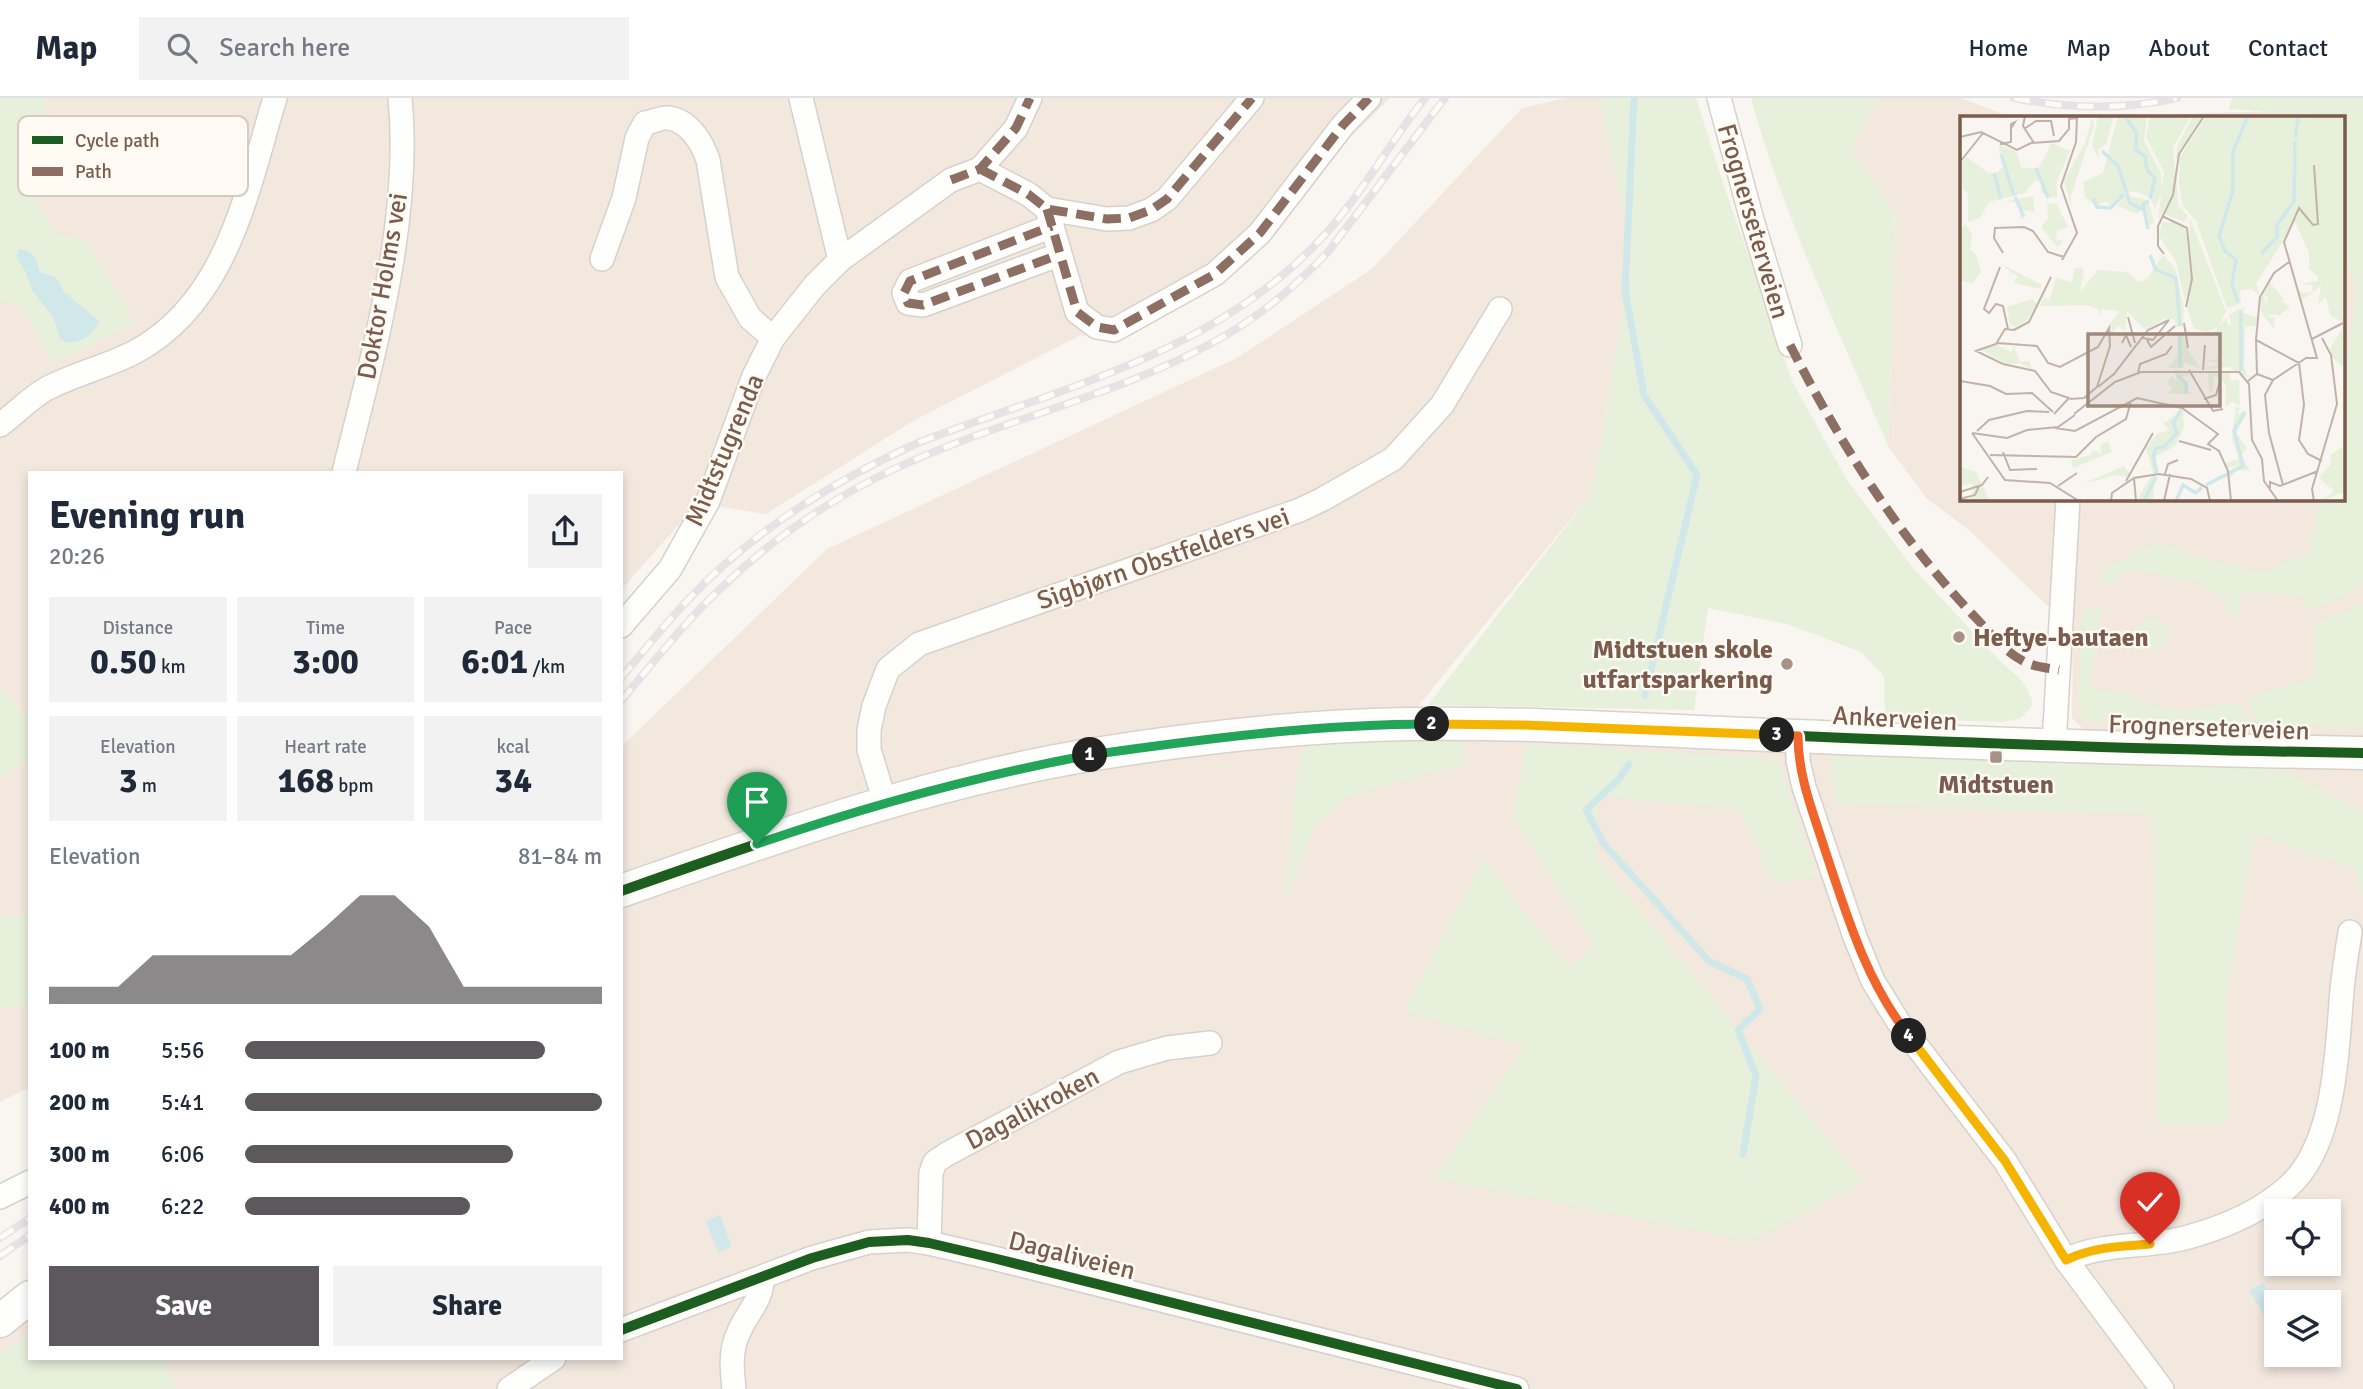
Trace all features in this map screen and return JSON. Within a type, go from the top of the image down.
[{"type":"main road","name":"Ankerveien","points":[[623,890],[885,802],[970,779],[1090,755],[1213,739],[1404,724],[1488,724],[2054,745]]},
{"type":"main road","name":"Frognerseterveien","points":[[2054,745],[2363,753]]},
{"type":"main road","points":[[0,1321],[28,1299]]},
{"type":"street","points":[[248,189],[275,98]]},
{"type":"street","name":"Doktor Holms vei","points":[[344,471],[380,318],[396,228],[402,145],[400,98]]},
{"type":"street","points":[[801,98],[840,260]]},
{"type":"street","name":"Midtstugrenda","points":[[623,624],[670,569],[708,501],[754,376],[773,338],[815,285],[840,260],[951,180],[980,169],[1016,128],[1030,98]]},
{"type":"street","points":[[1050,258],[923,305],[908,303],[904,293],[910,281],[1050,218],[1129,218],[1152,210],[1167,200],[1252,98]]},
{"type":"street","points":[[980,169],[1028,194],[1050,218],[1077,312],[1097,327],[1114,330],[1215,274],[1260,233],[1343,125],[1369,98]]},
{"type":"street","name":"Frognerseterveien","points":[[1719,98],[1790,345]]},
{"type":"street","points":[[602,259],[624,198],[637,138],[646,124],[668,118],[689,128],[703,145],[708,160],[727,277],[750,318],[773,338]]},
{"type":"street","points":[[0,425],[44,391],[88,369],[134,352],[170,328],[200,295],[227,246],[246,196]]},
{"type":"street","name":"Sigbjørn Obstfelders vei","points":[[885,802],[869,750],[869,730],[874,706],[888,669],[919,643],[1300,510],[1393,459],[1443,405],[1500,309]]},
{"type":"street","points":[[2054,745],[2068,500]]},
{"type":"street","points":[[1798,736],[1798,761],[1804,788],[1855,937],[1873,981],[1899,1023],[2005,1161],[2066,1260],[2162,1389]]},
{"type":"street","points":[[2066,1260],[2084,1252],[2150,1244],[2216,1228],[2246,1215],[2291,1185],[2312,1154],[2330,1098],[2350,932]]},
{"type":"street","name":"Dagalikroken","points":[[929,1243],[931,1173],[935,1162],[1119,1062],[1167,1048],[1210,1044]]},
{"type":"street","points":[[0,1197],[28,1183]]},
{"type":"street","name":"Dagaliveien","points":[[623,1329],[812,1258],[869,1242],[908,1240],[1517,1389]]},
{"type":"street","points":[[734,1389],[734,1344],[738,1331],[760,1293],[762,1278]]},
{"type":"street","points":[[509,1389],[551,1360]]},
{"type":"shaded area","points":[[0,98],[1390,98],[1351,137],[1250,261],[1108,341],[1081,335],[913,421],[766,514],[698,503],[623,588],[623,471],[28,471],[28,713],[24,714],[0,686]]},
{"type":"shaded area","points":[[1566,98],[1600,98],[1633,254],[1592,493],[1410,716],[2113,732],[2084,730],[2072,718],[2073,611],[2052,610],[1969,530],[1926,498],[1888,446],[1896,214],[1852,150],[1878,98],[1961,98],[2007,116],[1960,116],[1960,500],[2346,500],[2346,116],[2161,116],[2328,110],[2363,98],[2363,1389],[0,1389],[0,1336],[28,1315],[28,1360],[623,1360],[623,745],[827,549],[1237,358],[1372,269],[1522,108]]},
{"type":"shaded area","points":[[28,758],[28,915],[0,917],[0,778]]},
{"type":"shaded area","points":[[28,1004],[28,1088],[0,1102],[0,1009]]},
{"type":"green space","points":[[0,98],[44,98],[45,116],[18,116],[18,196],[39,196],[38,204],[56,233],[86,239],[135,324],[53,363],[20,305],[0,302]]},
{"type":"green space","points":[[1600,98],[1696,98],[1793,383],[1847,480],[1912,567],[2028,690],[2031,707],[2021,718],[2002,722],[1885,718],[1884,676],[1861,652],[1787,624],[1708,608],[1694,710],[1428,705],[1592,493],[1633,254]]},
{"type":"green space","points":[[1751,98],[1878,98],[1852,150],[1896,214],[1888,446],[1796,231],[1764,143]]},
{"type":"green space","points":[[2232,98],[2363,98],[2363,584],[2345,596],[2308,611],[2301,597],[2242,593],[2240,614],[2237,617],[2228,616],[2224,598],[2206,590],[2202,583],[2132,570],[2127,570],[2112,584],[2097,579],[2126,556],[2162,541],[2195,556],[2253,571],[2270,570],[2281,562],[2308,555],[2320,500],[2346,500],[2346,369],[2355,304],[2354,280],[2346,259],[2346,116],[2229,109]]},
{"type":"green space","points":[[2363,604],[2363,728],[2261,725],[2250,710],[2249,698],[2315,678],[2315,630],[2312,624]]},
{"type":"green space","points":[[2097,607],[2104,609],[2097,625],[2095,658],[2090,676],[2096,690],[2118,692],[2167,710],[2189,710],[2238,703],[2246,711],[2249,725],[2085,721],[2078,708],[2082,615],[2083,611]]},
{"type":"green space","points":[[2152,617],[2163,622],[2168,633],[2163,644],[2152,649],[2141,644],[2136,633],[2141,622]]},
{"type":"green space","points":[[0,686],[24,714],[28,713],[28,758],[0,778]]},
{"type":"green space","points":[[1376,741],[1462,741],[1464,764],[1349,796],[1315,825],[1284,901],[1298,769],[1306,745]]},
{"type":"green space","points":[[1526,743],[1778,759],[1816,877],[1772,883],[1740,809],[1599,797],[1595,856],[1863,1182],[1750,1241],[1433,1178],[1525,1046],[1404,1012],[1483,858],[1569,968],[1594,945],[1513,819]]},
{"type":"green space","points":[[1829,756],[2281,768],[2363,812],[2363,898],[2355,869],[2255,834],[2226,999],[2228,1124],[2158,1124],[2153,815],[1836,804]]},
{"type":"green space","points":[[28,915],[28,1004],[0,1009],[0,917]]},
{"type":"green space","points":[[28,1334],[28,1360],[170,1360],[165,1362],[176,1389],[0,1389],[0,1354]]},
{"type":"water","points":[[19,249],[31,253],[40,272],[56,277],[64,292],[100,322],[89,336],[66,343],[60,338],[53,317],[32,290],[16,256]]},
{"type":"water","points":[[720,1215],[732,1247],[718,1252],[706,1221]]},
{"type":"water","points":[[2263,1283],[2267,1290],[2264,1290],[2264,1316],[2249,1290]]},
{"type":"waterway","points":[[1634,98],[1625,291],[1644,395],[1697,475],[1645,695]]},
{"type":"waterway","points":[[1629,764],[1619,779],[1586,810],[1604,844],[1709,961],[1747,979],[1760,1009],[1738,1030],[1756,1076],[1743,1154]]},
{"type":"railway","points":[[623,676],[712,576],[766,530],[825,491],[920,442],[1129,365],[1179,342],[1227,315],[1272,284],[1314,246],[1345,211],[1425,98]]},
{"type":"railway","points":[[623,699],[719,590],[779,538],[823,508],[892,470],[931,453],[1174,362],[1228,334],[1259,314],[1288,291],[1328,252],[1445,98]]},
{"type":"railway","points":[[2014,98],[2096,107],[2136,105],[2177,98]]},
{"type":"railway","points":[[0,1238],[28,1219]]},
{"type":"railway","points":[[0,1256],[28,1236]]},
{"type":"marked path","points":[[951,180],[980,169],[1016,128],[1030,98]]},
{"type":"marked path","points":[[980,169],[1028,194],[1047,209],[1107,219],[1129,218],[1151,210],[1167,199],[1252,98]]},
{"type":"marked path","points":[[1047,209],[1077,312],[1097,327],[1114,330],[1215,274],[1260,233],[1343,125],[1369,98]]},
{"type":"marked path","points":[[1050,258],[923,305],[908,303],[904,293],[910,281],[1052,226]]},
{"type":"marked path","points":[[1790,345],[1829,418],[1873,488],[1921,555],[1992,636],[2010,652],[2032,665],[2059,670]]},
{"type":"cycle path","points":[[623,890],[794,831],[970,780],[1089,755],[1287,730],[1366,725],[1497,724],[1992,743],[2363,753]]},
{"type":"cycle path","points":[[623,1329],[812,1258],[869,1242],[908,1240],[993,1258],[1517,1389]]},
{"type":"place","name":"Heftye-bautaen","points":[[1959,637]]},
{"type":"place","name":"Midtstuen skole utfartsparkering","points":[[1787,664]]},
{"type":"place","name":"Midtstuen","points":[[1996,757]]},
{"type":"route","points":[[757,844],[885,802],[1009,770],[1090,755],[1225,738],[1404,724],[1488,724],[1798,736],[1798,761],[1804,788],[1855,937],[1873,981],[1899,1023],[2005,1161],[2066,1260],[2084,1252],[2104,1248],[2150,1244]]}]
